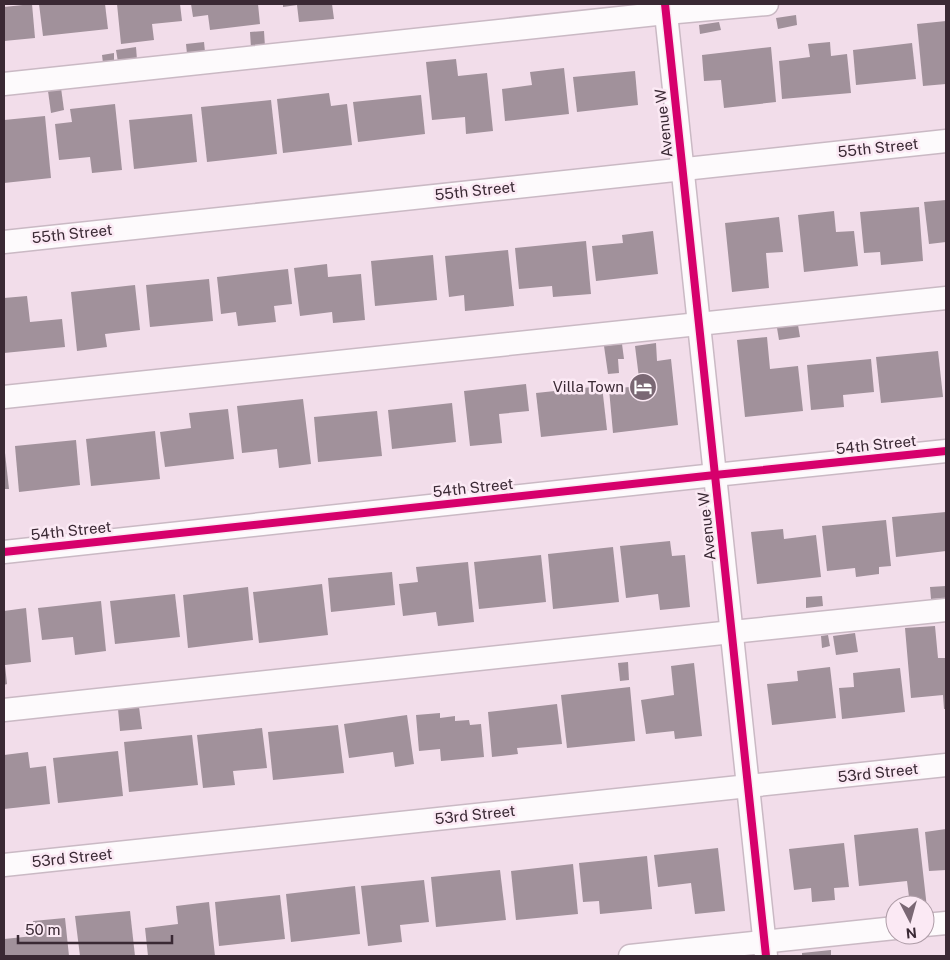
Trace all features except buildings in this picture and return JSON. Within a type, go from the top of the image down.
[{"type":"street","points":[[4,84],[666,8],[767,4]]},
{"type":"street","name":"Avenue W","points":[[666,8],[765,949]]},
{"type":"street","name":"55th Street","points":[[4,242],[946,141]]},
{"type":"street","points":[[4,396],[946,298]]},
{"type":"street","name":"54th Street","points":[[4,552],[946,451]]},
{"type":"street","points":[[4,710],[946,610]]},
{"type":"street","name":"53rd Street","points":[[4,865],[946,766]]},
{"type":"street","points":[[630,956],[765,949],[885,930]]},
{"type":"cycle path","points":[[665,4],[766,956]]},
{"type":"cycle path","points":[[4,552],[946,451]]},
{"type":"place","name":"Villa Town","points":[[643,387]]}]
